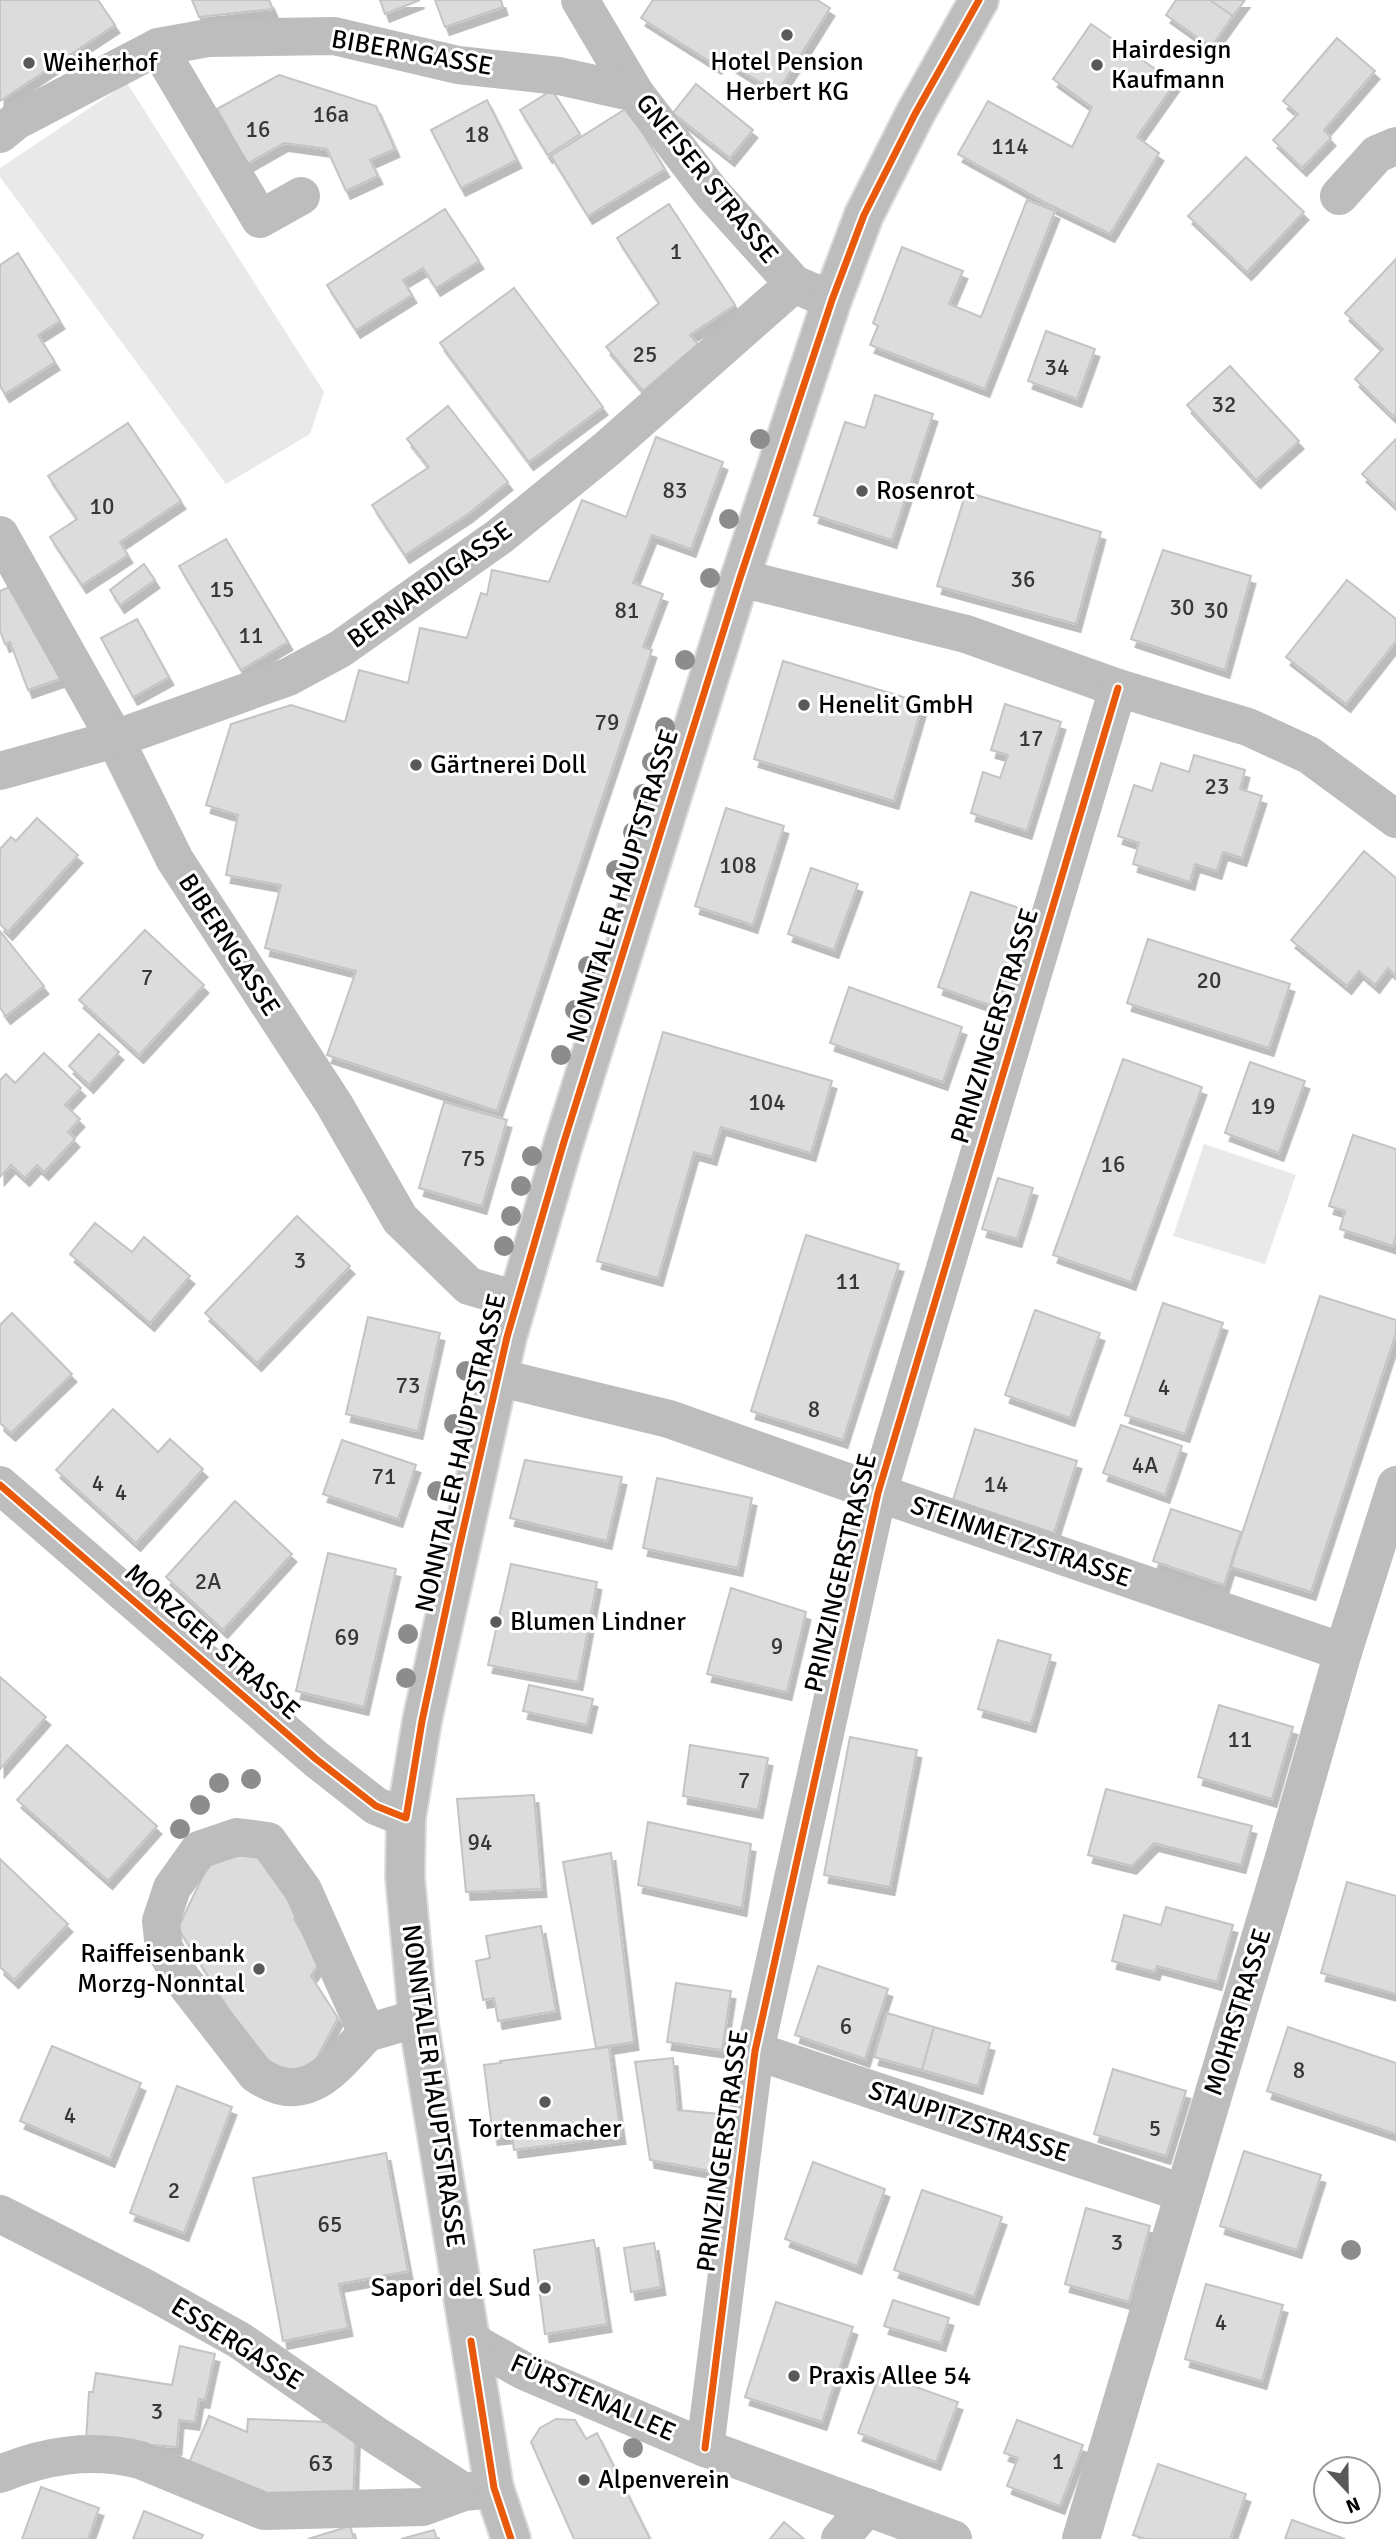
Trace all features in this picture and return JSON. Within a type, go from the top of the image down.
[{"type":"street","name":"GNEISER STRASSE","points":[[580,0],[635,93],[711,192],[794,284],[832,300]]},
{"type":"street","name":"NONNTALER HAUPTSTRASSE","points":[[511,2539],[479,2490],[471,2341],[418,2018],[405,1877],[406,1818],[422,1721],[497,1377],[517,1300],[740,578],[832,300],[864,215],[979,0]]},
{"type":"street","name":"BIBERNGASSE","points":[[0,134],[16,121],[158,47],[208,38],[334,36],[458,65],[559,76],[635,93]]},
{"type":"street","points":[[158,47],[260,219],[301,196]]},
{"type":"street","points":[[1339,197],[1377,154],[1396,146]]},
{"type":"street","name":"BERNARDIGASSE","points":[[0,771],[115,739],[288,677],[340,649],[511,527],[608,449],[794,284]]},
{"type":"street","name":"BIBERNGASSE","points":[[0,535],[115,739],[175,860],[334,1104],[401,1219],[469,1286],[517,1300]]},
{"type":"street","points":[[740,578],[966,634],[1118,688],[1248,727],[1310,755],[1396,819]]},
{"type":"street","name":"PRINZINGERSTRASSE","points":[[705,2448],[755,2051],[878,1493],[1118,688]]},
{"type":"street","name":"STEINMETZSTRASSE","points":[[497,1377],[664,1417],[1343,1652]]},
{"type":"street","name":"MORZGER STRASSE","points":[[0,1485],[325,1767],[376,1806],[406,1818]]},
{"type":"street","name":"MOHRSTRASSE","points":[[1081,2539],[1343,1652],[1396,1485]]},
{"type":"street","points":[[367,2033],[303,1890],[268,1841],[237,1837],[199,1850],[172,1888],[161,1921],[164,1948],[182,1979],[256,2074],[270,2083],[292,2088],[321,2080],[367,2033],[418,2018]]},
{"type":"street","name":"STAUPITZSTRASSE","points":[[755,2051],[1183,2193]]},
{"type":"street","name":"ESSERGASSE","points":[[0,2214],[147,2289],[239,2340],[377,2436],[479,2490]]},
{"type":"street","name":"FÜRSTENALLEE","points":[[471,2341],[524,2371],[705,2448],[953,2539]]},
{"type":"street","points":[[0,2474],[64,2455],[121,2456],[140,2460],[264,2511],[423,2507],[479,2490]]},
{"type":"street","points":[[840,2539],[867,2507]]},
{"type":"shaded area","points":[[127,83],[324,392],[310,434],[226,484],[0,177],[0,168]]},
{"type":"shaded area","points":[[1204,1144],[1296,1175],[1265,1264],[1173,1236]]},
{"type":"building","name":"Weiherhof","points":[[0,0],[98,0],[115,25],[0,101]]},
{"type":"building","points":[[192,0],[269,0],[273,9],[199,17]]},
{"type":"building","points":[[380,0],[420,0],[385,14]]},
{"type":"building","points":[[435,0],[501,0],[503,7],[445,27]]},
{"type":"building","points":[[653,0],[817,0],[830,8],[777,93],[721,58],[717,66],[641,18]]},
{"type":"building","points":[[1176,0],[1210,0],[1233,16],[1211,47],[1166,15]]},
{"type":"building","points":[[1210,0],[1245,0],[1233,16]]},
{"type":"building","points":[[1091,24],[1175,83],[1137,137],[1159,153],[1110,234],[1046,203],[958,154],[988,101],[1072,147],[1092,107],[1053,79]]},
{"type":"building","points":[[1337,38],[1375,71],[1324,130],[1331,138],[1302,168],[1273,140],[1298,114],[1283,101]]},
{"type":"building","points":[[279,75],[376,106],[395,149],[370,160],[378,176],[346,191],[327,149],[284,143],[247,164],[217,109]]},
{"type":"building","points":[[696,84],[753,130],[730,158],[673,113]]},
{"type":"building","points":[[552,90],[580,134],[548,155],[520,110]]},
{"type":"building","points":[[487,100],[517,160],[461,188],[431,130]]},
{"type":"building","points":[[627,108],[665,169],[588,216],[551,156]]},
{"type":"building","points":[[1246,157],[1304,212],[1247,272],[1188,216]]},
{"type":"building","points":[[1027,200],[1055,211],[985,389],[870,345],[878,326],[873,323],[902,247],[963,271],[949,304],[981,317]]},
{"type":"building","points":[[669,204],[735,305],[690,335],[698,344],[643,391],[606,347],[659,303],[617,238]]},
{"type":"building","points":[[445,209],[479,261],[436,288],[423,268],[403,280],[412,295],[356,330],[327,285]]},
{"type":"building","points":[[18,253],[60,321],[38,335],[55,362],[5,394],[0,386],[0,265]]},
{"type":"building","points":[[1396,259],[1396,413],[1393,416],[1355,379],[1383,349],[1345,313]]},
{"type":"building","points":[[514,288],[603,407],[529,462],[440,343]]},
{"type":"building","points":[[1046,331],[1095,349],[1077,399],[1028,381]]},
{"type":"building","points":[[1230,366],[1299,441],[1256,480],[1187,405]]},
{"type":"building","points":[[875,395],[933,414],[892,540],[814,515],[845,422],[865,428]]},
{"type":"building","points":[[448,406],[508,482],[468,514],[405,555],[372,505],[429,467],[407,439]]},
{"type":"building","points":[[128,423],[181,501],[120,542],[128,555],[82,585],[50,537],[77,519],[48,476]]},
{"type":"building","name":"Gärtnerei Doll","points":[[656,437],[723,462],[691,549],[652,535],[633,583],[663,594],[643,647],[652,650],[497,1111],[327,1055],[356,971],[265,948],[281,885],[226,875],[238,815],[206,805],[231,724],[291,705],[345,722],[359,670],[408,683],[420,628],[467,638],[481,593],[487,595],[492,570],[549,582],[582,500],[626,517]]},
{"type":"building","points":[[1396,439],[1396,506],[1362,474]]},
{"type":"building","points":[[966,492],[1101,532],[1076,624],[937,586]]},
{"type":"building","points":[[226,539],[288,642],[241,670],[179,566]]},
{"type":"building","points":[[1163,550],[1251,576],[1225,670],[1131,639]]},
{"type":"building","points":[[144,564],[155,580],[120,605],[110,590]]},
{"type":"building","points":[[1347,580],[1396,619],[1396,641],[1346,704],[1286,657]]},
{"type":"building","points":[[12,586],[60,679],[28,690],[10,642],[5,644],[0,631],[0,591]]},
{"type":"building","points":[[137,619],[169,677],[133,697],[101,638]]},
{"type":"building","points":[[783,661],[923,703],[894,801],[754,759]]},
{"type":"building","points":[[1005,704],[1061,722],[1027,831],[971,813],[983,772],[1000,778],[1008,755],[991,750]]},
{"type":"building","points":[[1194,755],[1245,770],[1240,789],[1262,796],[1242,858],[1223,852],[1217,871],[1195,864],[1190,882],[1133,864],[1139,843],[1118,836],[1134,785],[1152,791],[1161,763],[1189,772]]},
{"type":"building","points":[[726,808],[784,826],[753,925],[695,906]]},
{"type":"building","points":[[37,818],[78,855],[8,932],[0,924],[0,849],[11,837],[16,841]]},
{"type":"building","points":[[1364,851],[1396,878],[1396,976],[1388,968],[1375,985],[1359,971],[1347,986],[1291,940]]},
{"type":"building","points":[[811,868],[858,884],[834,950],[788,934]]},
{"type":"building","points":[[971,892],[1028,911],[995,1007],[938,987]]},
{"type":"building","points":[[145,930],[204,985],[139,1055],[79,1000]]},
{"type":"building","points":[[0,931],[44,986],[6,1016],[0,1008]]},
{"type":"building","points":[[1148,939],[1290,984],[1269,1048],[1127,1003]]},
{"type":"building","points":[[849,987],[962,1027],[943,1082],[830,1043]]},
{"type":"building","points":[[663,1032],[832,1081],[811,1153],[721,1127],[712,1157],[694,1152],[658,1278],[597,1261]]},
{"type":"building","points":[[99,1034],[119,1052],[89,1085],[69,1066]]},
{"type":"building","points":[[44,1053],[81,1088],[65,1105],[80,1119],[68,1132],[75,1139],[44,1172],[37,1165],[25,1178],[11,1165],[0,1177],[0,1080],[6,1074],[15,1083]]},
{"type":"building","points":[[1123,1059],[1202,1087],[1131,1282],[1053,1255]]},
{"type":"building","points":[[1250,1062],[1305,1081],[1279,1153],[1225,1133]]},
{"type":"building","points":[[444,1102],[507,1120],[482,1206],[419,1188]]},
{"type":"building","points":[[1353,1135],[1396,1149],[1396,1236],[1393,1246],[1340,1229],[1345,1211],[1329,1206]]},
{"type":"building","points":[[998,1178],[1033,1188],[1017,1239],[982,1229]]},
{"type":"building","points":[[297,1216],[350,1266],[257,1363],[205,1313]]},
{"type":"building","points":[[95,1223],[132,1252],[144,1237],[190,1276],[150,1323],[70,1254]]},
{"type":"building","points":[[806,1235],[899,1264],[843,1440],[751,1411]]},
{"type":"building","points":[[1320,1296],[1396,1320],[1396,1333],[1311,1592],[1231,1567]]},
{"type":"building","points":[[1163,1303],[1223,1323],[1185,1434],[1125,1415]]},
{"type":"building","points":[[1035,1310],[1100,1333],[1070,1418],[1005,1395]]},
{"type":"building","points":[[12,1313],[72,1374],[11,1433],[0,1423],[0,1325]]},
{"type":"building","points":[[368,1317],[440,1333],[418,1431],[346,1414]]},
{"type":"building","points":[[113,1409],[158,1452],[170,1439],[203,1469],[136,1543],[56,1470]]},
{"type":"building","points":[[1121,1425],[1182,1446],[1165,1495],[1103,1473]]},
{"type":"building","points":[[975,1429],[1077,1461],[1054,1533],[953,1500]]},
{"type":"building","points":[[342,1440],[416,1465],[398,1519],[323,1494]]},
{"type":"building","points":[[525,1460],[622,1477],[607,1541],[510,1518]]},
{"type":"building","points":[[657,1478],[752,1498],[738,1568],[643,1548]]},
{"type":"building","points":[[235,1501],[292,1554],[223,1630],[166,1577]]},
{"type":"building","points":[[1171,1509],[1241,1532],[1224,1585],[1153,1561]]},
{"type":"building","points":[[328,1553],[396,1569],[364,1707],[296,1691]]},
{"type":"building","points":[[511,1564],[597,1582],[578,1682],[488,1665]]},
{"type":"building","points":[[731,1588],[806,1612],[787,1692],[707,1674]]},
{"type":"building","points":[[998,1640],[1051,1655],[1031,1724],[978,1709]]},
{"type":"building","points":[[0,1677],[46,1717],[0,1769]]},
{"type":"building","points":[[529,1685],[593,1699],[587,1725],[523,1711]]},
{"type":"building","points":[[1219,1705],[1293,1727],[1272,1799],[1198,1777]]},
{"type":"building","points":[[850,1737],[917,1750],[890,1887],[824,1875]]},
{"type":"building","points":[[67,1745],[157,1826],[108,1881],[17,1800]]},
{"type":"building","points":[[690,1745],[768,1758],[758,1810],[683,1796]]},
{"type":"building","points":[[1106,1789],[1252,1826],[1241,1865],[1154,1843],[1132,1866],[1088,1855]]},
{"type":"building","points":[[534,1795],[542,1889],[466,1892],[457,1799]]},
{"type":"building","points":[[648,1822],[751,1844],[742,1908],[638,1885]]},
{"type":"building","name":"Raiffeisenbank Morzg-Nonntal","points":[[267,1853],[300,1906],[294,1919],[320,1962],[311,1976],[338,2018],[310,2071],[268,2073],[178,1928],[211,1859]]},
{"type":"building","points":[[611,1853],[634,2042],[596,2048],[563,1862]]},
{"type":"building","points":[[0,1859],[68,1924],[14,1980],[0,1967]]},
{"type":"building","points":[[1347,1882],[1396,1896],[1396,1994],[1321,1973]]},
{"type":"building","points":[[1166,1907],[1233,1925],[1217,1982],[1157,1966],[1155,1972],[1112,1961],[1124,1915],[1161,1925]]},
{"type":"building","points":[[541,1926],[556,2011],[498,2021],[494,1998],[483,2000],[476,1961],[490,1958],[486,1936]]},
{"type":"building","points":[[818,1966],[888,1989],[865,2059],[795,2035]]},
{"type":"building","points":[[676,1983],[731,1991],[722,2050],[667,2042]]},
{"type":"building","points":[[887,2013],[934,2027],[922,2070],[874,2057]]},
{"type":"building","points":[[934,2027],[990,2043],[978,2086],[922,2070]]},
{"type":"building","points":[[1288,2027],[1396,2063],[1396,2134],[1267,2091]]},
{"type":"building","points":[[52,2046],[141,2083],[110,2159],[20,2121]]},
{"type":"building","points":[[609,2047],[621,2136],[514,2150],[512,2135],[493,2137],[484,2065]]},
{"type":"building","points":[[673,2058],[678,2110],[719,2114],[711,2171],[650,2160],[635,2062]]},
{"type":"building","points":[[1113,2069],[1186,2091],[1166,2156],[1094,2134]]},
{"type":"building","points":[[177,2086],[232,2107],[184,2233],[130,2213]]},
{"type":"building","points":[[1244,2151],[1321,2175],[1297,2250],[1220,2226]]},
{"type":"building","points":[[386,2153],[408,2271],[339,2284],[348,2328],[283,2341],[253,2178]]},
{"type":"building","points":[[813,2162],[885,2189],[857,2266],[785,2239]]},
{"type":"building","points":[[922,2190],[1002,2217],[974,2297],[894,2270]]},
{"type":"building","points":[[1086,2208],[1150,2226],[1129,2302],[1065,2284]]},
{"type":"building","points":[[594,2240],[607,2324],[545,2334],[534,2250]]},
{"type":"building","points":[[654,2243],[661,2287],[631,2292],[624,2248]]},
{"type":"building","points":[[1206,2284],[1283,2305],[1262,2381],[1185,2359]]},
{"type":"building","points":[[893,2300],[949,2318],[941,2343],[884,2326]]},
{"type":"building","name":"Praxis Allee 54","points":[[776,2302],[853,2327],[822,2422],[745,2397]]},
{"type":"building","points":[[180,2346],[215,2354],[205,2400],[199,2399],[195,2422],[179,2420],[177,2447],[86,2440],[89,2392],[93,2392],[96,2373],[172,2385]]},
{"type":"building","points":[[880,2374],[958,2402],[936,2462],[858,2433]]},
{"type":"building","points":[[209,2416],[247,2432],[248,2419],[356,2423],[353,2502],[245,2498],[185,2472]]},
{"type":"building","name":"Alpenverein","points":[[556,2419],[575,2420],[586,2439],[597,2433],[650,2539],[574,2539],[531,2442],[540,2428]]},
{"type":"building","points":[[1017,2420],[1083,2445],[1060,2506],[1007,2486],[1018,2458],[1004,2453]]},
{"type":"building","points":[[1158,2464],[1246,2494],[1230,2539],[1145,2539],[1133,2535]]},
{"type":"building","points":[[41,2487],[99,2508],[88,2539],[22,2539]]},
{"type":"building","points":[[144,2511],[203,2535],[201,2539],[133,2539]]},
{"type":"building","points":[[1292,2520],[1345,2539],[1285,2539]]},
{"type":"building","points":[[784,2522],[804,2539],[770,2539]]},
{"type":"building","points":[[350,2526],[354,2539],[308,2539]]},
{"type":"building","points":[[434,2530],[437,2539],[401,2539]]},
{"type":"cycle path","points":[[0,1485],[316,1759],[376,1806],[406,1818],[422,1721],[507,1337],[563,1145],[740,578],[832,300],[864,215],[915,114],[979,0]]},
{"type":"cycle path","points":[[705,2448],[755,2051],[878,1493],[1118,688]]},
{"type":"cycle path","points":[[471,2341],[494,2488],[511,2539]]},
{"type":"place","name":"Hotel Pension Herbert KG","points":[[787,35]]},
{"type":"place","name":"Weiherhof","points":[[29,63]]},
{"type":"place","name":"Hairdesign Kaufmann","points":[[1097,65]]},
{"type":"place","name":"Rosenrot","points":[[862,491]]},
{"type":"place","name":"Henelit GmbH","points":[[804,705]]},
{"type":"place","name":"Gärtnerei Doll","points":[[416,765]]},
{"type":"place","name":"Blumen Lindner","points":[[496,1622]]},
{"type":"place","name":"Raiffeisenbank Morzg-Nonntal","points":[[259,1969]]},
{"type":"place","name":"Tortenmacher","points":[[545,2102]]},
{"type":"place","name":"Sapori del Sud","points":[[545,2288]]},
{"type":"place","name":"Praxis Allee 54","points":[[794,2376]]},
{"type":"place","name":"Alpenverein","points":[[584,2480]]}]
